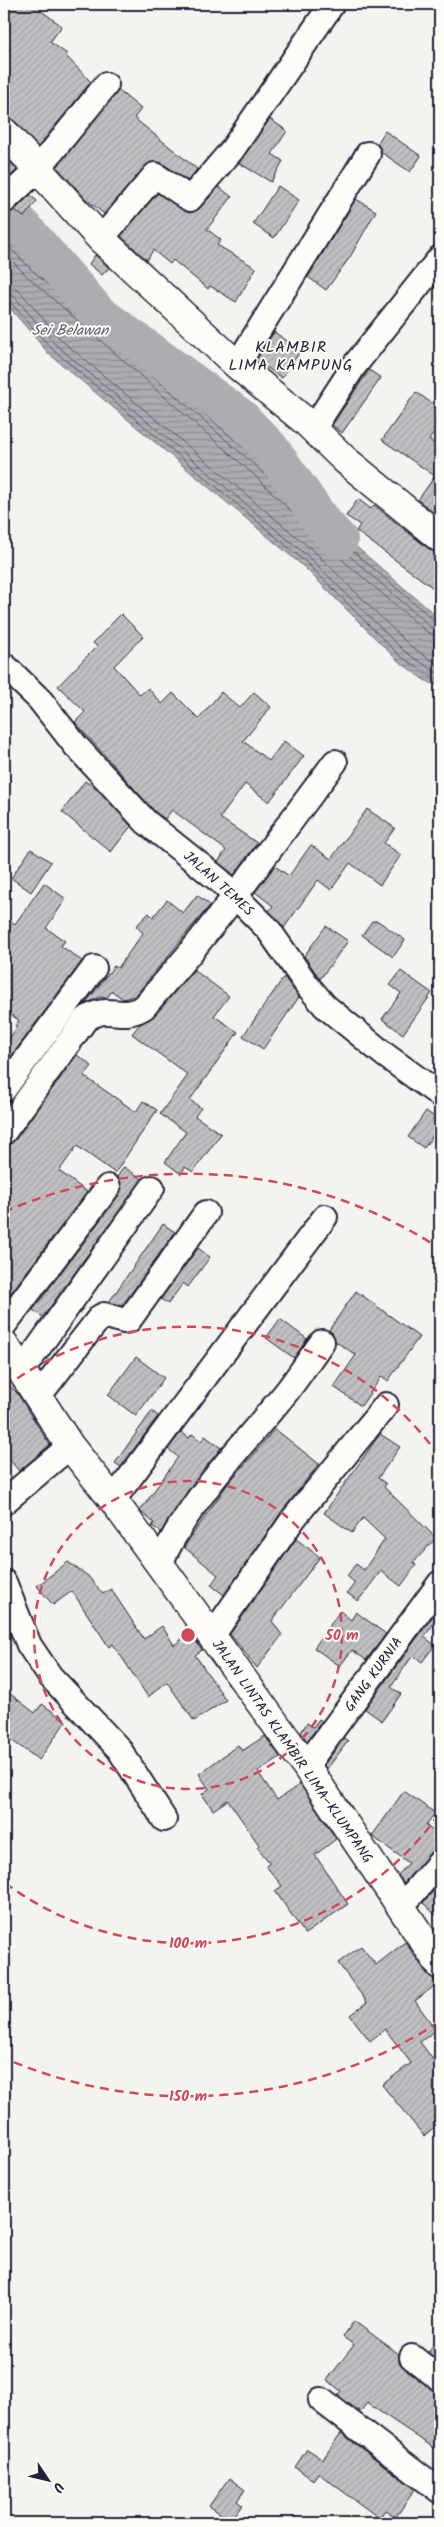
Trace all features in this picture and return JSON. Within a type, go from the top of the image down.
[{"type":"main road","points":[[4,132],[101,239],[237,365],[313,429],[344,459],[440,538]]},
{"type":"main road","name":"JALAN LINTAS KLAMBIR LIMA–KLUMPANG","points":[[4,1344],[70,1446],[113,1500],[306,1766],[440,1965]]},
{"type":"street","points":[[101,239],[155,175],[190,199],[232,150],[332,4]]},
{"type":"street","points":[[4,201],[37,170],[106,85]]},
{"type":"street","points":[[237,365],[368,154]]},
{"type":"street","points":[[313,429],[354,366],[440,258]]},
{"type":"street","name":"JALAN TEMES","points":[[4,665],[40,700],[76,746],[146,822],[236,895],[268,928],[307,985],[325,1006],[385,1055],[440,1095]]},
{"type":"street","points":[[4,1132],[85,1020],[97,1012],[134,1012],[144,1006],[190,953],[236,895],[334,762]]},
{"type":"street","points":[[4,1089],[94,968]]},
{"type":"street","points":[[4,1325],[108,1187]]},
{"type":"street","points":[[21,1372],[152,1188]]},
{"type":"street","points":[[38,1397],[100,1317],[110,1316],[124,1322],[129,1320],[206,1213]]},
{"type":"street","points":[[113,1500],[325,1217]]},
{"type":"street","points":[[160,1564],[170,1541],[207,1490],[285,1394],[322,1342]]},
{"type":"street","points":[[212,1636],[294,1518],[386,1405]]},
{"type":"street","points":[[4,1502],[70,1446]]},
{"type":"street","points":[[4,1582],[29,1644],[50,1676],[119,1749],[164,1819]]},
{"type":"street","name":"GANG KURNIA","points":[[306,1766],[440,1583]]},
{"type":"street","points":[[401,1907],[440,1862]]},
{"type":"street","points":[[412,2357],[440,2379]]},
{"type":"street","points":[[321,2400],[440,2491]]},
{"type":"water","name":"Sei Belawan","points":[[4,226],[41,264],[266,460],[345,537],[440,619],[440,687],[424,680],[397,660],[304,567],[48,353],[4,301]]},
{"type":"building","points":[[4,4],[44,4],[40,10],[62,26],[50,42],[67,54],[66,56],[91,82],[38,147],[16,122],[4,117]]},
{"type":"building","points":[[118,90],[141,109],[134,118],[197,169],[188,181],[162,163],[150,162],[104,214],[86,199],[57,167]]},
{"type":"building","points":[[270,119],[287,131],[272,154],[283,161],[271,182],[239,163]]},
{"type":"building","points":[[385,131],[421,156],[410,172],[381,152],[377,144]]},
{"type":"building","points":[[4,155],[17,170],[4,182]]},
{"type":"building","points":[[278,186],[299,200],[274,238],[253,224]]},
{"type":"building","points":[[219,187],[232,197],[207,229],[221,240],[217,245],[256,268],[236,302],[210,286],[208,289],[173,260],[170,264],[153,250],[147,260],[121,236],[157,193],[189,213],[200,208]]},
{"type":"building","points":[[30,195],[37,201],[24,217],[15,210]]},
{"type":"building","points":[[356,199],[376,211],[350,257],[326,290],[308,277]]},
{"type":"building","points":[[95,255],[109,268],[102,275],[89,264]]},
{"type":"building","points":[[274,332],[301,350],[282,378],[256,360]]},
{"type":"building","points":[[369,370],[381,378],[342,433],[332,425]]},
{"type":"building","points":[[416,392],[440,409],[440,424],[429,440],[440,448],[440,518],[418,500],[435,476],[382,440]]},
{"type":"building","points":[[358,499],[371,509],[374,505],[430,550],[440,553],[440,593],[356,531],[360,525],[346,516]]},
{"type":"building","points":[[121,614],[143,636],[114,666],[140,695],[148,688],[162,704],[173,693],[199,719],[221,692],[240,708],[254,692],[271,707],[243,741],[269,761],[284,741],[304,756],[269,802],[245,784],[220,818],[257,843],[234,875],[218,862],[226,850],[172,810],[165,819],[155,812],[75,722],[85,712],[58,686],[97,646],[93,643]]},
{"type":"building","points":[[85,781],[100,792],[131,826],[111,852],[62,812]]},
{"type":"building","points":[[367,809],[395,828],[384,843],[401,855],[380,885],[350,863],[331,890],[318,880],[284,928],[269,911],[273,906],[255,892],[275,866],[289,876],[311,845],[331,859]]},
{"type":"building","points":[[31,849],[51,862],[31,892],[11,878]]},
{"type":"building","points":[[44,883],[66,899],[46,928],[65,941],[61,946],[82,961],[4,1066],[4,1046],[17,1027],[15,1026],[19,1020],[4,1011],[4,916],[15,924]]},
{"type":"building","points":[[197,895],[210,905],[135,996],[123,999],[112,991],[107,998],[100,997],[84,1005],[114,966],[118,968],[143,933],[136,926],[149,913],[153,917],[167,900],[183,913]]},
{"type":"building","points":[[372,921],[378,921],[405,940],[393,957],[362,935]]},
{"type":"building","points":[[326,926],[348,941],[320,979],[304,956]]},
{"type":"building","points":[[194,970],[229,996],[214,1016],[238,1032],[190,1100],[201,1108],[195,1116],[221,1134],[193,1172],[185,1167],[181,1174],[165,1162],[186,1132],[160,1114],[188,1075],[132,1034],[139,1025],[154,1016]]},
{"type":"building","points":[[401,971],[432,993],[403,1034],[382,1019],[401,993],[390,985]]},
{"type":"building","points":[[284,977],[299,997],[263,1049],[243,1036]]},
{"type":"building","points":[[77,1055],[92,1066],[84,1076],[136,1112],[143,1101],[157,1110],[115,1173],[77,1146],[59,1171],[87,1192],[7,1298],[4,1295],[4,1146],[15,1140]]},
{"type":"building","points":[[426,1111],[440,1121],[440,1126],[424,1148],[408,1137]]},
{"type":"building","points":[[124,1167],[142,1179],[43,1317],[33,1310],[119,1195],[122,1188],[117,1177]]},
{"type":"building","points":[[163,1224],[175,1232],[122,1306],[109,1302]]},
{"type":"building","points":[[198,1248],[210,1257],[188,1287],[183,1283],[168,1304],[161,1299]]},
{"type":"building","points":[[356,1291],[419,1337],[388,1381],[382,1376],[361,1406],[334,1387],[356,1355],[335,1341],[329,1330]]},
{"type":"building","points":[[280,1319],[307,1339],[294,1358],[266,1338]]},
{"type":"building","points":[[136,1357],[164,1378],[136,1416],[108,1395]]},
{"type":"building","points":[[4,1380],[17,1393],[50,1445],[19,1471],[4,1453]]},
{"type":"building","points":[[152,1411],[158,1416],[121,1467],[115,1463]]},
{"type":"building","points":[[275,1429],[319,1464],[283,1510],[224,1595],[211,1585],[218,1575],[184,1547],[227,1485]]},
{"type":"building","points":[[181,1432],[189,1438],[192,1434],[201,1441],[205,1436],[221,1448],[188,1490],[161,1532],[152,1526],[154,1523],[140,1511],[178,1457],[168,1449]]},
{"type":"building","points":[[380,1434],[400,1447],[378,1478],[386,1484],[384,1487],[436,1538],[413,1563],[416,1565],[401,1586],[381,1571],[358,1601],[347,1593],[355,1583],[347,1576],[356,1564],[364,1570],[385,1539],[363,1518],[352,1533],[324,1513]]},
{"type":"building","points":[[296,1539],[320,1557],[272,1621],[282,1635],[257,1668],[230,1634]]},
{"type":"building","points":[[68,1562],[88,1576],[103,1594],[111,1589],[144,1639],[162,1626],[174,1645],[190,1633],[202,1650],[195,1655],[226,1700],[194,1721],[167,1682],[148,1697],[113,1644],[109,1647],[72,1591],[53,1605],[37,1586]]},
{"type":"building","points":[[340,1611],[351,1620],[356,1612],[386,1634],[366,1660],[352,1650],[340,1666],[314,1648]]},
{"type":"building","points":[[433,1616],[437,1619],[424,1637],[435,1645],[422,1662],[413,1655],[391,1687],[401,1694],[382,1721],[365,1709]]},
{"type":"building","points":[[4,1689],[35,1713],[42,1704],[66,1721],[39,1760],[4,1735]]},
{"type":"building","points":[[319,1719],[322,1721],[307,1741],[301,1732],[307,1723],[313,1727]]},
{"type":"building","points":[[265,1736],[280,1757],[258,1772],[277,1800],[300,1784],[336,1839],[315,1855],[348,1904],[305,1934],[275,1891],[282,1886],[266,1866],[270,1863],[257,1847],[259,1845],[228,1800],[213,1810],[202,1794],[209,1789],[199,1774],[238,1745],[242,1751]]},
{"type":"building","points":[[344,1738],[348,1741],[327,1769],[324,1765]]},
{"type":"building","points":[[404,1791],[435,1813],[426,1825],[440,1838],[440,1849],[430,1853],[404,1883],[398,1875],[409,1863],[372,1836]]},
{"type":"building","points":[[440,1883],[440,1919],[423,1903]]},
{"type":"building","points":[[405,1942],[427,1974],[438,1983],[415,2001],[436,2030],[420,2042],[440,2069],[440,2122],[424,2136],[382,2085],[411,2063],[385,2029],[370,2041],[350,2015],[367,2002],[338,1963],[361,1946],[376,1965]]},
{"type":"building","points":[[354,2321],[399,2354],[399,2362],[404,2368],[432,2390],[440,2392],[440,2452],[367,2403],[360,2412],[338,2395],[341,2391],[327,2380],[354,2345],[343,2337]]},
{"type":"building","points":[[440,2336],[440,2362],[428,2352]]},
{"type":"building","points":[[341,2433],[415,2489],[396,2517],[385,2510],[379,2518],[318,2473],[313,2480],[295,2467],[307,2449],[323,2459]]},
{"type":"building","points":[[229,2478],[245,2490],[237,2501],[242,2505],[231,2521],[209,2506]]},
{"type":"waterway","name":"Sei Belawan","points":[[4,205],[98,313],[239,416],[270,448],[320,519],[339,540]]},
{"type":"district","name":"KLAMBIR LIMA KAMPUNG","points":[[291,355]]}]
